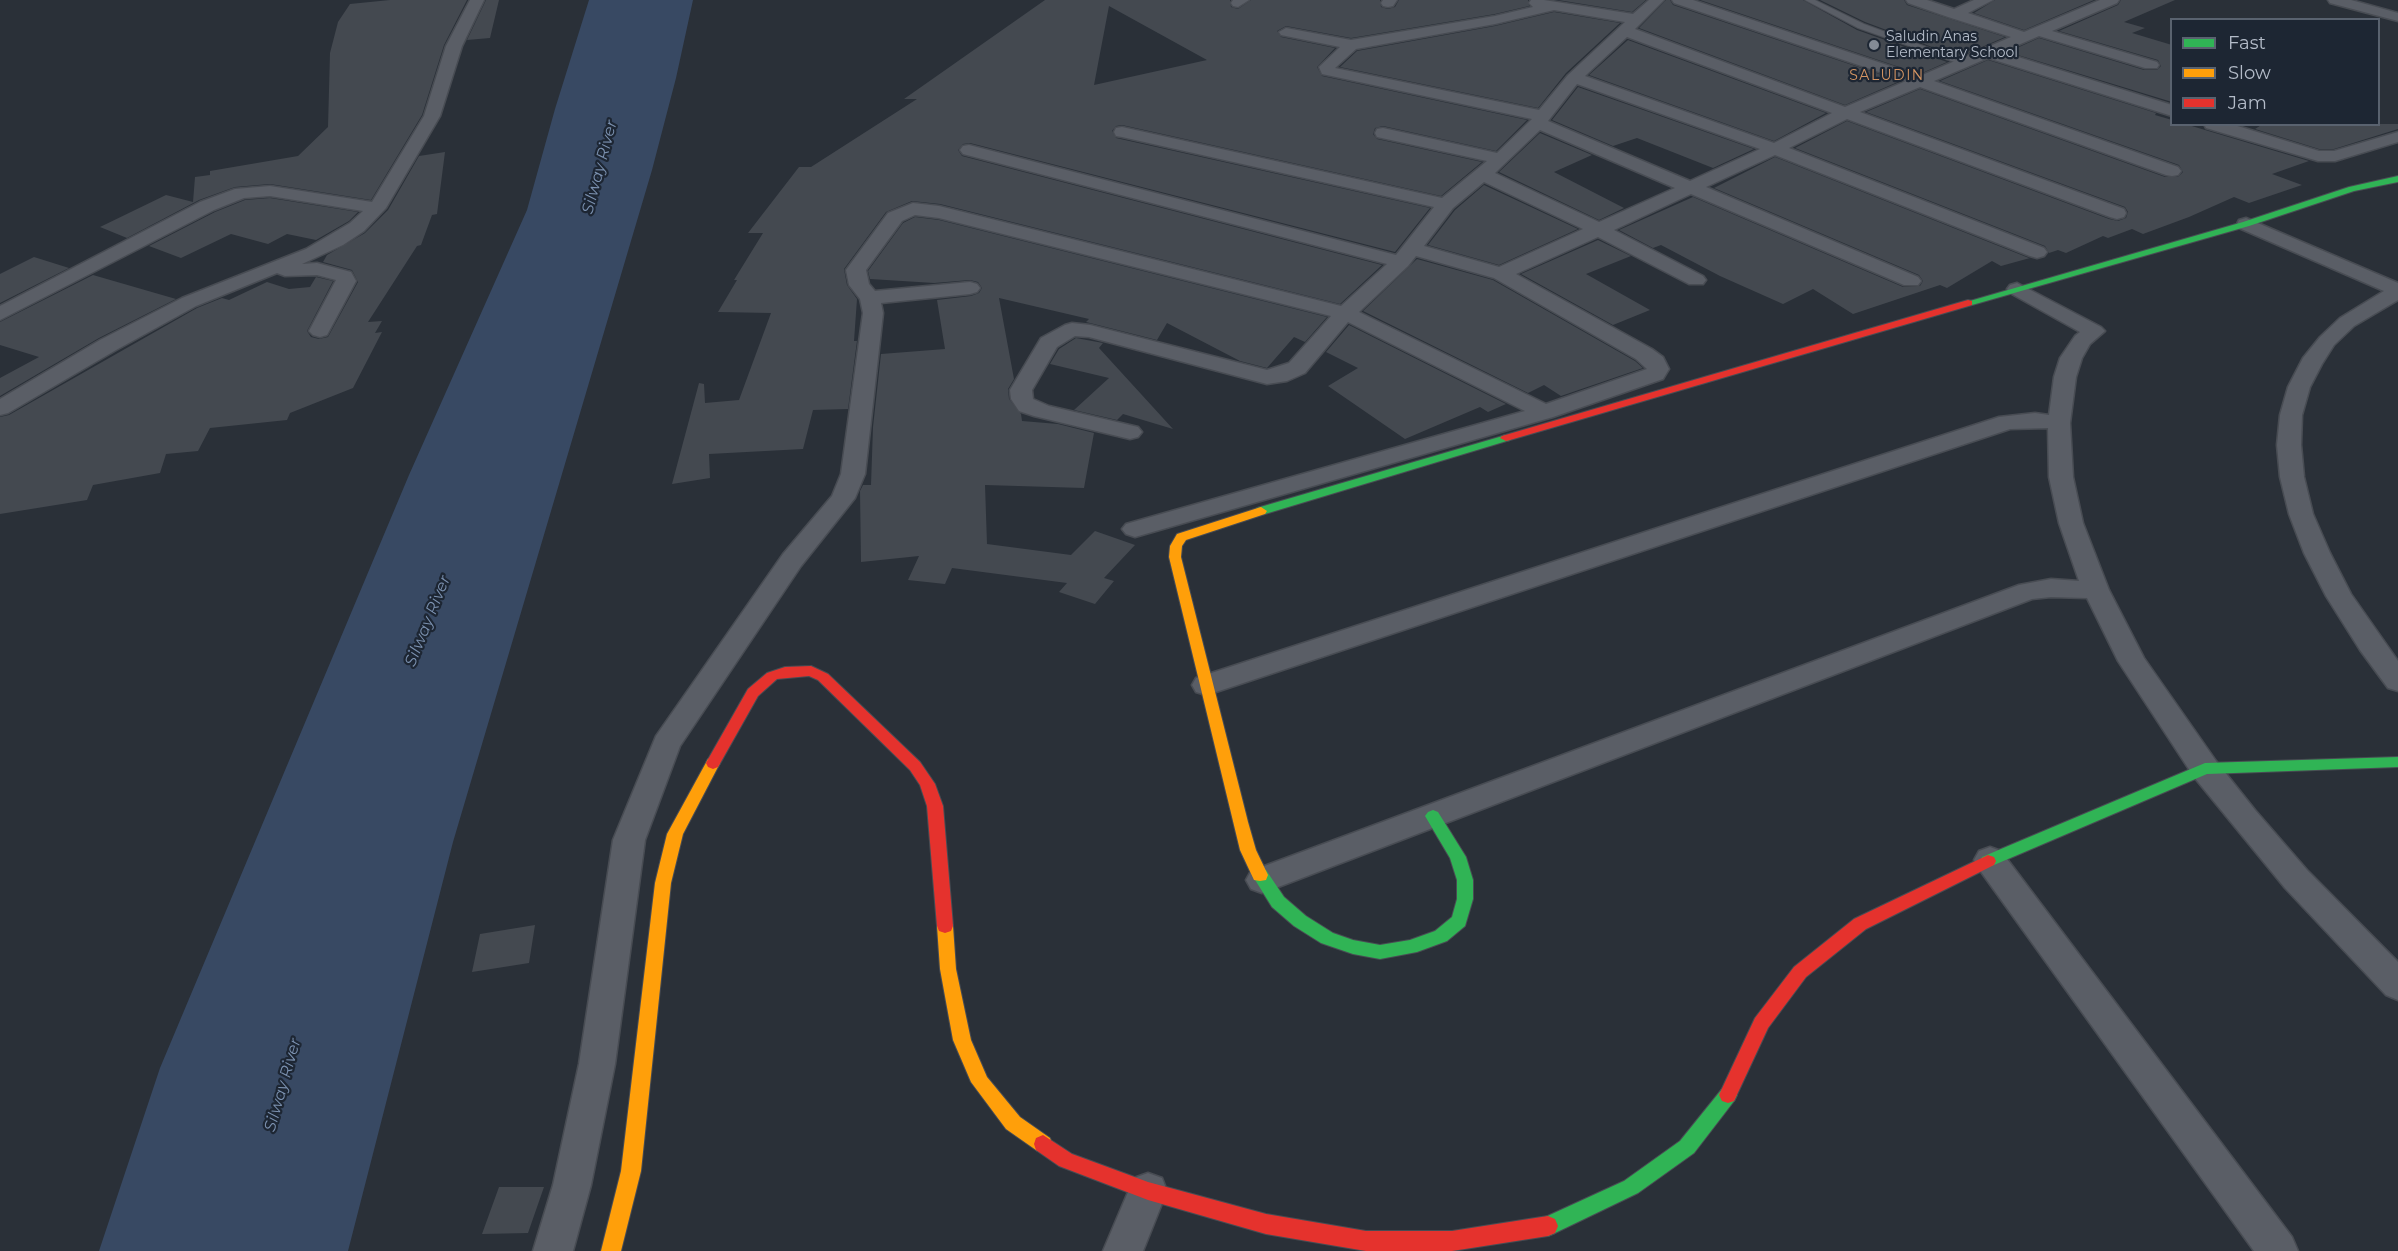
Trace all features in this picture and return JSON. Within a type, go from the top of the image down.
[{"type":"street","points":[[0,408],[169,313],[258,273],[313,252],[357,227],[377,208],[432,116],[454,46],[477,0]]},
{"type":"street","points":[[1514,0],[1560,7],[1630,25],[1847,112],[2117,213]]},
{"type":"street","points":[[1286,32],[1351,45],[1495,20],[1560,7],[1580,0]]},
{"type":"street","points":[[1130,432],[1027,406],[1022,399],[1022,390],[1049,343],[1071,329],[1090,331],[1268,377],[1279,376],[1297,368],[1345,314],[1406,255],[1446,204],[1501,159],[1540,120],[1574,78],[1657,0]]},
{"type":"street","points":[[1679,0],[1841,53],[2172,171]]},
{"type":"street","points":[[1913,0],[1953,14],[2151,65]]},
{"type":"street","points":[[1953,14],[1986,0]]},
{"type":"street","points":[[1501,274],[1692,188],[1847,112],[2112,0]]},
{"type":"street","points":[[2335,0],[2398,17]]},
{"type":"street","points":[[1351,45],[1327,67],[1328,72],[1540,120],[1692,188],[1911,281]]},
{"type":"street","points":[[1986,52],[2170,110]]},
{"type":"street","points":[[1574,78],[1775,149],[2037,252]]},
{"type":"street","points":[[2219,126],[2318,156],[2335,156],[2398,137]]},
{"type":"street","points":[[1122,132],[1446,204]]},
{"type":"street","points":[[1383,133],[1501,159]]},
{"type":"street","points":[[969,150],[1406,255],[1501,274],[1644,354],[1655,362],[1658,369],[1648,378],[1545,412],[1135,529]]},
{"type":"street","points":[[1483,174],[1696,280]]},
{"type":"street","points":[[1432,816],[1458,858],[1466,880],[1465,898],[1459,921],[1441,936],[1411,947],[1380,952],[1353,947],[1327,938],[1300,921],[1278,902],[1262,880],[1248,850],[1240,822],[1175,557],[1178,541],[1187,534],[1786,354],[2246,224],[2352,189],[2398,179]]},
{"type":"street","points":[[0,314],[207,206],[241,193],[270,191],[377,208]]},
{"type":"street","points":[[553,1251],[572,1185],[597,1064],[628,840],[666,744],[696,697],[792,560],[843,498],[853,474],[873,313],[870,298],[859,285],[856,270],[895,217],[906,211],[919,209],[939,212],[1345,314],[1545,412]]},
{"type":"street","points":[[2246,224],[2398,290]]},
{"type":"street","points":[[258,273],[317,269],[344,276],[346,281],[320,331]]},
{"type":"street","points":[[870,298],[970,288]]},
{"type":"street","points":[[2017,289],[2094,331],[2082,340],[2071,358],[2061,398],[2059,423],[2061,477],[2071,523],[2096,590],[2132,661],[2205,769],[2296,879],[2398,985]]},
{"type":"street","points":[[2398,290],[2347,322],[2327,341],[2311,363],[2299,387],[2294,405],[2289,445],[2292,477],[2301,514],[2317,553],[2339,596],[2398,681]]},
{"type":"street","points":[[1206,685],[2007,422],[2021,420],[2059,423]]},
{"type":"street","points":[[1262,880],[2028,591],[2051,588],[2096,590]]},
{"type":"street","points":[[611,1251],[631,1171],[663,884],[675,834],[685,812],[753,693],[772,676],[799,670],[811,671],[823,677],[915,766],[927,783],[935,806],[948,969],[962,1040],[980,1082],[1014,1123],[1066,1160],[1148,1191],[1266,1224],[1366,1241],[1550,1239],[1631,1187],[1687,1147],[1727,1096],[1761,1023],[1800,972],[1860,924],[1990,860],[2205,769],[2398,762]]},
{"type":"street","points":[[1990,860],[2278,1251]]},
{"type":"street","points":[[1122,1251],[1148,1191]]},
{"type":"lane","points":[[1809,0],[1861,26],[1963,62]]},
{"type":"water","name":"Silway River","points":[[589,0],[693,0],[652,170],[453,842],[348,1251],[99,1251],[160,1068],[409,475],[527,210]]},
{"type":"building","points":[[390,0],[467,0],[444,45],[422,115],[371,200],[270,184],[235,187],[199,200],[127,238],[100,227],[166,195],[193,202],[195,177],[210,175],[210,171],[298,156],[328,127],[330,53],[338,22],[350,4]]},
{"type":"building","points":[[486,0],[499,0],[490,38],[467,40]]},
{"type":"building","points":[[1045,0],[1230,0],[1231,7],[1238,9],[1251,0],[1380,0],[1381,7],[1388,9],[1395,7],[1399,0],[1528,0],[1529,6],[1495,14],[1351,38],[1286,26],[1277,31],[1281,37],[1335,48],[1317,67],[1322,76],[1527,120],[1496,151],[1383,126],[1375,128],[1373,134],[1377,139],[1482,162],[1441,196],[1122,125],[1116,126],[1112,131],[1116,138],[1430,208],[1395,252],[970,143],[963,144],[958,150],[962,156],[1382,265],[1340,304],[940,204],[912,201],[886,212],[844,269],[847,285],[857,299],[854,341],[857,341],[848,409],[813,410],[803,449],[709,454],[710,478],[672,484],[699,383],[704,384],[705,403],[739,400],[771,313],[718,312],[737,280],[734,280],[763,233],[748,233],[799,167],[811,167],[917,99],[904,99]],"holes":[[[1109,6],[1207,60],[1094,85]]]},
{"type":"building","points":[[1558,0],[1646,0],[1632,12]]},
{"type":"building","points":[[1666,0],[1670,0],[1673,5],[1900,81],[1845,105],[1639,28]]},
{"type":"building","points":[[1700,0],[1803,0],[1857,30],[1947,62],[1920,74]]},
{"type":"building","points":[[1820,0],[1904,0],[1907,5],[2005,37],[1959,57],[1865,22]]},
{"type":"building","points":[[1995,0],[2094,0],[2024,30],[1974,13]]},
{"type":"building","points":[[2121,0],[2175,0],[2124,22],[2145,28],[2132,33],[2170,44],[2170,101],[2008,52],[2039,38],[2144,70],[2157,70],[2161,66],[2158,60],[2059,31],[2118,5]]},
{"type":"building","points":[[1554,12],[1620,23],[1566,73],[1538,108],[1340,67],[1357,51],[1495,26]]},
{"type":"building","points":[[1628,40],[1826,113],[1774,141],[1589,75]]},
{"type":"building","points":[[1988,60],[2156,113],[2155,115],[2170,119],[2170,126],[2192,126],[2309,161],[2272,174],[2302,185],[2249,203],[2234,197],[2143,234],[2132,229],[2108,238],[2103,236],[2066,253],[2058,250],[2049,253],[2045,246],[1795,148],[1847,121],[2109,219],[2118,221],[2126,218],[2128,212],[2125,207],[1866,112],[1920,89],[2165,177],[2178,177],[2183,172],[2179,165],[1940,81]]},
{"type":"building","points":[[1578,87],[1754,149],[1713,168],[1637,138],[1613,146],[1552,120]]},
{"type":"building","points":[[2398,124],[2398,129],[2334,149],[2319,149],[2255,129],[2260,126]]},
{"type":"building","points":[[1540,133],[1592,155],[1554,172],[1624,208],[1599,220],[1499,172]]},
{"type":"building","points":[[445,152],[437,214],[432,215],[421,245],[417,246],[368,322],[382,321],[375,333],[382,332],[353,388],[290,413],[287,420],[210,428],[198,451],[166,454],[160,473],[93,485],[87,500],[0,514],[0,417],[9,415],[197,308],[222,298],[229,300],[267,282],[289,289],[310,287],[316,277],[333,281],[307,331],[311,337],[319,339],[328,337],[358,282],[352,270],[323,262],[327,255],[365,233],[388,210],[419,156]]},
{"type":"building","points":[[1775,157],[2030,258],[2001,266],[1992,261],[1947,288],[1940,285],[1853,314],[1813,289],[1783,304],[1720,276],[1661,245],[1653,248],[1619,230],[1693,197],[1903,287],[1920,286],[1923,281],[1919,275],[1714,188]]},
{"type":"building","points":[[1484,185],[1578,229],[1499,265],[1428,245],[1455,210]]},
{"type":"building","points":[[270,198],[358,212],[349,221],[316,240],[287,234],[268,244],[231,234],[181,258],[149,246],[215,212],[245,200]]},
{"type":"building","points":[[915,217],[939,220],[1327,317],[1305,342],[1294,337],[1267,368],[1240,361],[1167,323],[1157,340],[1086,322],[1089,319],[999,298],[1014,379],[1008,389],[1009,399],[1021,414],[1022,421],[1058,424],[1094,433],[1084,488],[985,485],[987,544],[1071,555],[1095,531],[1135,545],[1104,578],[1114,581],[1095,604],[1059,592],[1067,583],[952,568],[945,584],[908,580],[919,556],[861,562],[860,491],[863,485],[871,485],[873,427],[881,354],[945,349],[937,300],[971,296],[979,293],[982,288],[978,282],[970,280],[934,283],[870,279],[868,271],[903,223]]},
{"type":"building","points":[[1598,240],[1631,256],[1586,274],[1650,310],[1613,325],[1521,274]]},
{"type":"building","points":[[34,257],[69,268],[0,303],[0,274]]},
{"type":"building","points":[[1417,259],[1493,280],[1635,361],[1643,368],[1561,396],[1544,385],[1528,393],[1363,311]]},
{"type":"building","points":[[93,275],[176,299],[99,338],[0,396],[0,378],[39,357],[0,345],[0,322]]},
{"type":"building","points":[[1349,325],[1506,404],[1488,412],[1480,407],[1405,439],[1328,386],[1358,368],[1326,352]]},
{"type":"building","points":[[1076,338],[1103,343],[1099,348],[1173,429],[1123,414],[1117,420],[1074,410],[1109,378],[1050,364],[1059,349]]},
{"type":"building","points":[[535,925],[529,963],[472,972],[480,934]]},
{"type":"building","points":[[499,1187],[544,1187],[528,1233],[482,1234]]},
{"type":"traffic: fast","points":[[1968,303],[2246,224],[2352,189],[2398,179]]},
{"type":"traffic: fast","points":[[1261,511],[1506,438]]},
{"type":"traffic: fast","points":[[1988,861],[2205,769],[2398,762]]},
{"type":"traffic: fast","points":[[1260,875],[1278,902],[1300,921],[1327,938],[1353,947],[1380,952],[1411,947],[1441,936],[1459,921],[1465,899],[1465,880],[1458,857],[1433,816]]},
{"type":"traffic: fast","points":[[1548,1226],[1631,1187],[1687,1147],[1728,1095]]},
{"type":"traffic: slow","points":[[1260,875],[1248,850],[1240,822],[1175,557],[1176,546],[1181,537],[1261,511]]},
{"type":"traffic: slow","points":[[611,1251],[631,1171],[663,883],[675,834],[713,763]]},
{"type":"traffic: slow","points":[[945,926],[948,969],[962,1040],[980,1082],[1013,1123],[1043,1144]]},
{"type":"traffic: jam","points":[[1506,438],[1968,303]]},
{"type":"traffic: jam","points":[[713,763],[753,693],[772,676],[785,672],[811,671],[823,677],[915,766],[927,784],[935,806],[945,926]]},
{"type":"traffic: jam","points":[[1728,1095],[1761,1023],[1800,972],[1860,924],[1988,861]]},
{"type":"traffic: jam","points":[[1043,1144],[1066,1160],[1148,1191],[1266,1224],[1366,1241],[1452,1241],[1548,1226]]},
{"type":"place","name":"Saludin Anas Elementary School","points":[[1874,45]]},
{"type":"district","name":"SALUDIN","points":[[1887,76]]}]
